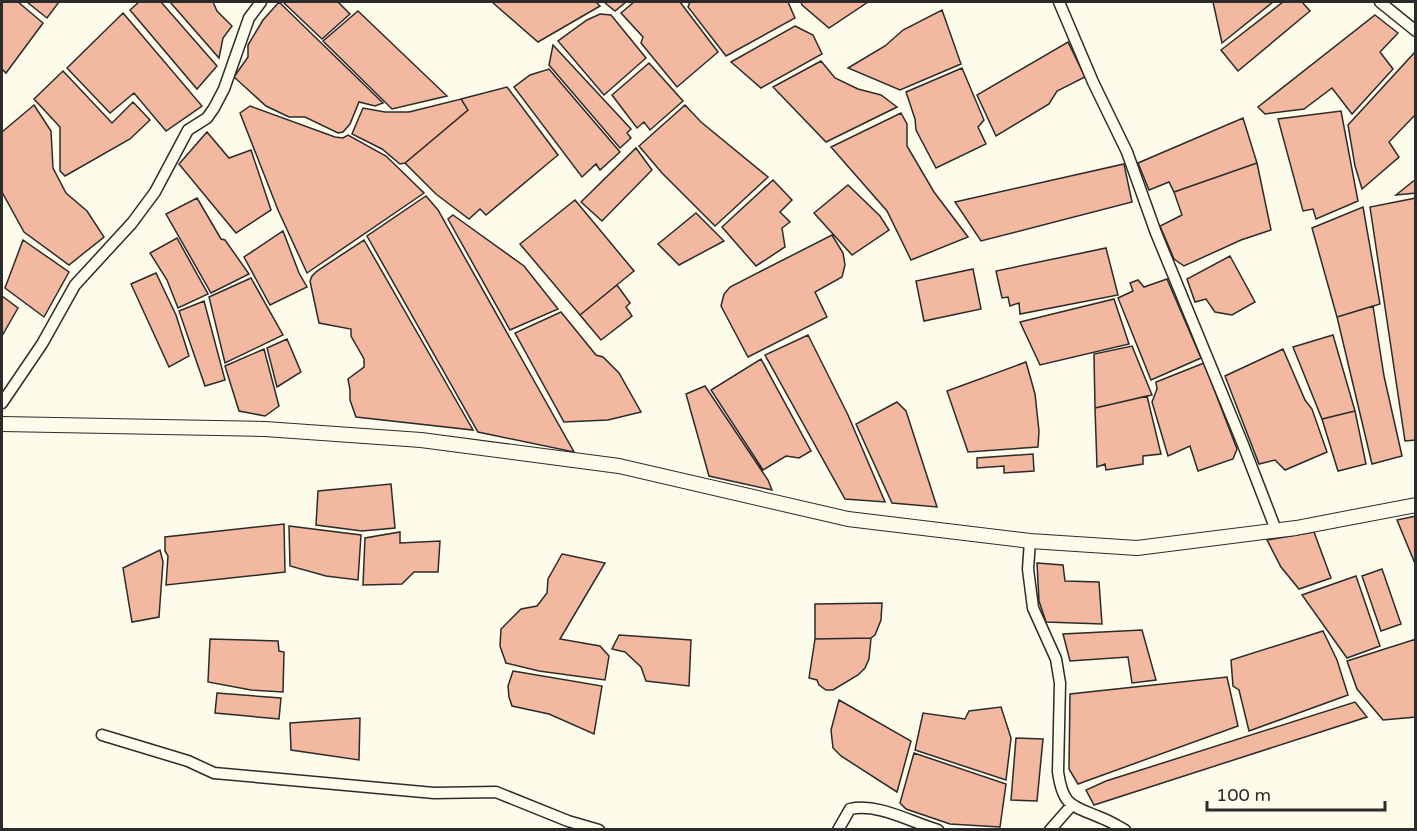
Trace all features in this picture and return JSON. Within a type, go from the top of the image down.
[{"type":"street","points":[[2,403],[42,344],[75,285],[132,223],[155,192],[188,130],[207,118],[214,108],[224,89],[249,18],[261,2]]},
{"type":"street","points":[[1059,2],[1093,82],[1127,152],[1156,233],[1276,530]]},
{"type":"street","points":[[1380,2],[1416,31]]},
{"type":"street","points":[[2,424],[265,429],[421,440],[619,466],[848,519],[1030,541],[1137,548],[1296,528],[1416,505]]},
{"type":"street","points":[[1030,541],[1028,569],[1032,608],[1056,659],[1060,683],[1058,772],[1060,786],[1066,799],[1077,809],[1101,817],[1125,830]]},
{"type":"street","points":[[102,735],[188,761],[214,773],[434,793],[496,792],[568,821],[599,830]]},
{"type":"street","points":[[1050,830],[1072,805]]},
{"type":"street","points":[[838,830],[850,809],[861,807],[882,811],[938,830]]},
{"type":"building","points":[[3,2],[18,2],[43,23],[6,73],[2,69]]},
{"type":"building","points":[[27,2],[59,2],[47,18]]},
{"type":"building","points":[[139,2],[161,2],[217,66],[197,89],[130,10]]},
{"type":"building","points":[[170,2],[213,2],[217,11],[232,26],[223,38],[219,58]]},
{"type":"building","points":[[279,2],[383,103],[375,106],[359,102],[350,124],[343,132],[338,133],[305,117],[289,117],[266,106],[234,77],[248,57],[248,45],[263,20]]},
{"type":"building","points":[[283,2],[338,2],[350,14],[322,39]]},
{"type":"building","points":[[492,2],[596,2],[600,6],[538,42]]},
{"type":"building","points":[[604,2],[626,2],[615,11]]},
{"type":"building","points":[[634,2],[680,2],[718,52],[677,87],[641,43],[643,37],[621,13]]},
{"type":"building","points":[[690,2],[788,2],[795,18],[726,56],[688,7]]},
{"type":"building","points":[[801,2],[868,2],[829,28]]},
{"type":"building","points":[[1213,2],[1273,2],[1222,43]]},
{"type":"building","points":[[1283,2],[1302,2],[1310,11],[1238,71],[1221,50]]},
{"type":"building","points":[[942,10],[961,64],[900,90],[848,68],[885,46],[903,30]]},
{"type":"building","points":[[358,11],[447,96],[392,109],[323,41]]},
{"type":"building","points":[[123,13],[202,106],[166,131],[134,93],[110,113],[67,68]]},
{"type":"building","points":[[600,14],[611,15],[646,58],[604,95],[558,41],[587,20]]},
{"type":"building","points":[[1375,15],[1398,33],[1380,52],[1393,69],[1352,114],[1332,88],[1304,109],[1265,114],[1258,107]]},
{"type":"building","points":[[795,26],[813,35],[822,54],[761,88],[731,62]]},
{"type":"building","points":[[1068,42],[1085,77],[1057,91],[1049,104],[996,136],[977,95]]},
{"type":"building","points":[[553,45],[631,129],[627,133],[631,138],[620,148],[549,65]]},
{"type":"building","points":[[1416,51],[1416,114],[1389,142],[1399,157],[1362,189],[1355,166],[1348,125]]},
{"type":"building","points":[[821,61],[835,78],[858,89],[881,95],[897,107],[826,142],[773,87]]},
{"type":"building","points":[[649,63],[683,101],[650,130],[644,122],[637,128],[612,95]]},
{"type":"building","points":[[962,68],[984,120],[978,127],[986,144],[936,168],[916,130],[915,119],[906,92]]},
{"type":"building","points":[[549,69],[620,152],[600,170],[596,164],[582,177],[514,87],[530,75]]},
{"type":"building","points":[[63,71],[112,123],[133,102],[150,120],[130,139],[65,176],[60,171],[60,127],[34,99]]},
{"type":"building","points":[[507,87],[558,155],[486,215],[480,209],[469,219],[436,194],[405,163],[468,110],[461,99]]},
{"type":"building","points":[[461,99],[468,110],[405,163],[400,164],[382,149],[352,134],[363,108],[385,112],[409,112]]},
{"type":"building","points":[[34,105],[51,131],[53,168],[66,193],[87,211],[104,237],[69,265],[24,232],[2,192],[2,132]]},
{"type":"building","points":[[685,105],[701,122],[768,177],[715,226],[662,173],[639,146]]},
{"type":"building","points":[[250,106],[335,137],[343,138],[348,135],[386,156],[424,193],[307,273],[278,210],[240,113]]},
{"type":"building","points":[[1341,111],[1358,201],[1316,219],[1313,209],[1303,211],[1278,119]]},
{"type":"building","points":[[901,113],[907,124],[907,146],[934,192],[968,237],[911,260],[887,211],[831,147]]},
{"type":"building","points":[[1243,118],[1257,163],[1174,192],[1169,182],[1149,190],[1138,163]]},
{"type":"building","points":[[207,132],[229,158],[251,150],[271,210],[236,233],[179,164]]},
{"type":"building","points":[[636,148],[652,170],[602,221],[581,202]]},
{"type":"building","points":[[1257,163],[1271,230],[1241,240],[1184,266],[1174,259],[1160,226],[1182,215],[1174,192]]},
{"type":"building","points":[[1124,164],[1132,202],[981,241],[955,202]]},
{"type":"building","points":[[1416,179],[1416,193],[1396,195]]},
{"type":"building","points":[[773,180],[792,200],[780,212],[790,222],[782,228],[785,247],[756,266],[722,227]]},
{"type":"building","points":[[848,185],[880,216],[889,230],[852,255],[814,213]]},
{"type":"building","points":[[426,196],[438,210],[574,452],[478,432],[367,236]]},
{"type":"building","points":[[197,198],[221,239],[225,240],[249,274],[211,293],[166,214]]},
{"type":"building","points":[[1416,198],[1416,440],[1405,441],[1370,207]]},
{"type":"building","points":[[575,200],[634,271],[580,315],[520,244]]},
{"type":"building","points":[[1363,207],[1380,304],[1337,317],[1312,228]]},
{"type":"building","points":[[696,213],[724,241],[679,265],[658,244]]},
{"type":"building","points":[[453,215],[524,266],[558,309],[510,330],[448,219]]},
{"type":"building","points":[[283,231],[299,273],[307,287],[270,305],[244,257]]},
{"type":"building","points":[[832,235],[843,253],[845,265],[842,277],[815,292],[827,317],[748,357],[721,306],[724,294],[730,287]]},
{"type":"building","points":[[177,238],[208,294],[178,308],[167,280],[150,253]]},
{"type":"building","points":[[23,240],[69,272],[44,317],[5,288]]},
{"type":"building","points":[[364,240],[473,430],[356,417],[350,400],[348,379],[364,367],[364,359],[351,336],[351,329],[319,323],[310,281],[317,271]]},
{"type":"building","points":[[1106,248],[1118,295],[1020,314],[1019,303],[1010,306],[1008,297],[1002,298],[996,271]]},
{"type":"building","points":[[1230,256],[1255,302],[1232,315],[1215,312],[1206,299],[1195,302],[1187,279]]},
{"type":"building","points":[[973,269],[981,309],[924,321],[916,281]]},
{"type":"building","points":[[156,273],[176,315],[189,356],[169,367],[131,284]]},
{"type":"building","points":[[251,278],[283,335],[225,363],[209,297]]},
{"type":"building","points":[[1167,279],[1201,358],[1151,380],[1118,298],[1133,291],[1130,283],[1138,280],[1144,287]]},
{"type":"building","points":[[617,285],[630,303],[626,307],[632,316],[601,340],[580,315]]},
{"type":"building","points":[[2,296],[18,308],[2,336]]},
{"type":"building","points":[[1114,299],[1129,344],[1040,365],[1020,322]]},
{"type":"building","points":[[204,301],[225,380],[205,386],[179,311]]},
{"type":"building","points":[[1373,306],[1384,376],[1402,456],[1372,464],[1337,317]]},
{"type":"building","points":[[561,312],[596,355],[603,357],[619,373],[641,412],[608,420],[564,422],[515,333]]},
{"type":"building","points":[[808,335],[848,415],[885,502],[845,499],[765,355]]},
{"type":"building","points":[[1333,335],[1355,411],[1322,419],[1293,347]]},
{"type":"building","points":[[287,339],[301,372],[277,387],[267,348]]},
{"type":"building","points":[[1132,346],[1152,395],[1095,408],[1094,354]]},
{"type":"building","points":[[264,349],[279,406],[265,416],[239,411],[225,366]]},
{"type":"building","points":[[1283,349],[1305,400],[1312,409],[1327,452],[1285,470],[1275,460],[1259,464],[1225,376]]},
{"type":"building","points":[[761,359],[811,451],[799,458],[786,456],[763,470],[711,390]]},
{"type":"building","points":[[1026,362],[1035,394],[1039,431],[1038,447],[968,452],[947,391]]},
{"type":"building","points":[[1204,363],[1237,449],[1233,459],[1198,471],[1190,446],[1168,456],[1152,402],[1157,389],[1156,382]]},
{"type":"building","points":[[705,386],[768,480],[772,490],[709,476],[686,394]]},
{"type":"building","points":[[1147,396],[1161,454],[1143,456],[1143,464],[1106,470],[1105,464],[1097,467],[1095,408]]},
{"type":"building","points":[[897,402],[906,411],[937,507],[892,503],[856,424]]},
{"type":"building","points":[[1355,411],[1366,464],[1338,471],[1322,419]]},
{"type":"building","points":[[1033,454],[1034,471],[1004,473],[1004,466],[977,468],[977,458]]},
{"type":"building","points":[[391,484],[395,528],[362,531],[316,525],[318,491]]},
{"type":"building","points":[[1416,516],[1416,566],[1397,520]]},
{"type":"building","points":[[284,524],[285,572],[166,585],[168,556],[165,551],[165,537]]},
{"type":"building","points":[[289,526],[361,535],[358,580],[326,576],[290,566]]},
{"type":"building","points":[[400,532],[400,543],[440,541],[438,572],[414,572],[402,584],[363,585],[365,538]]},
{"type":"building","points":[[1314,532],[1331,578],[1299,589],[1281,567],[1267,540]]},
{"type":"building","points":[[160,550],[163,562],[159,617],[132,622],[123,568]]},
{"type":"building","points":[[562,554],[605,563],[560,639],[600,646],[609,656],[605,680],[539,671],[506,663],[500,646],[501,629],[521,609],[537,606],[547,593],[548,579]]},
{"type":"building","points":[[1037,563],[1063,565],[1065,581],[1099,582],[1102,624],[1046,622],[1039,601]]},
{"type":"building","points":[[1382,569],[1401,624],[1381,631],[1362,576]]},
{"type":"building","points":[[1356,576],[1380,646],[1347,658],[1302,595]]},
{"type":"building","points":[[882,603],[881,620],[875,635],[871,638],[815,639],[815,604]]},
{"type":"building","points":[[1142,630],[1156,680],[1132,683],[1128,657],[1070,661],[1063,634]]},
{"type":"building","points":[[1323,631],[1337,660],[1348,695],[1249,731],[1239,690],[1233,686],[1231,660]]},
{"type":"building","points":[[619,635],[691,640],[689,686],[646,681],[641,667],[625,652],[612,649]]},
{"type":"building","points":[[871,638],[869,659],[865,668],[858,675],[833,690],[826,690],[819,685],[817,680],[809,678],[815,639]]},
{"type":"building","points":[[210,639],[278,641],[279,651],[284,652],[283,692],[251,690],[208,682]]},
{"type":"building","points":[[1416,639],[1416,717],[1383,720],[1357,689],[1347,661]]},
{"type":"building","points":[[513,671],[602,686],[594,734],[549,714],[512,706],[508,686]]},
{"type":"building","points":[[1227,677],[1238,726],[1078,784],[1069,769],[1070,694]]},
{"type":"building","points":[[217,693],[281,698],[279,719],[215,713]]},
{"type":"building","points":[[839,700],[911,741],[897,792],[841,756],[833,748],[831,730]]},
{"type":"building","points":[[1355,702],[1367,717],[1094,805],[1086,790],[1106,781]]},
{"type":"building","points":[[1001,707],[1011,738],[1006,780],[915,750],[923,713],[965,719],[969,711]]},
{"type":"building","points":[[360,718],[359,760],[291,750],[290,723]]},
{"type":"building","points":[[1016,738],[1043,739],[1037,801],[1011,800]]},
{"type":"building","points":[[914,753],[1006,784],[1000,827],[950,824],[906,809],[900,803]]}]
